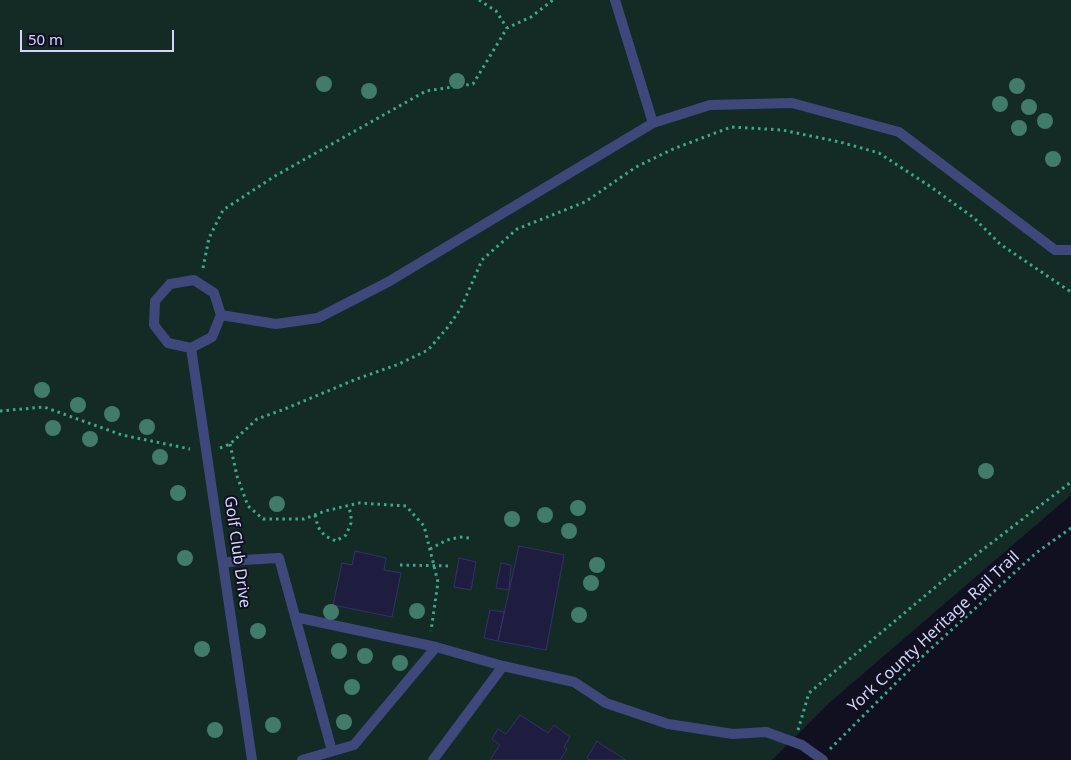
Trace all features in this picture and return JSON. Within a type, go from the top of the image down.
[{"type":"street","points":[[615,0],[653,123]]},
{"type":"street","points":[[221,315],[276,324],[318,318],[388,282],[653,123],[710,105],[792,103],[899,132],[1055,250],[1071,250]]},
{"type":"street","points":[[194,280],[214,293],[221,315],[212,337],[191,348],[168,343],[154,325],[155,301],[170,284],[194,280]]},
{"type":"street","name":"Golf Club Drive","points":[[191,348],[252,760]]},
{"type":"street","points":[[223,563],[279,558],[332,751]]},
{"type":"street","points":[[295,617],[436,647],[503,666],[574,682],[606,703],[668,724],[733,734],[766,732],[802,745],[822,759]]},
{"type":"street","points":[[302,760],[354,745],[436,647]]},
{"type":"street","points":[[433,760],[503,666]]},
{"type":"path","points":[[480,0],[496,11],[507,28]]},
{"type":"path","points":[[201,285],[208,238],[223,210],[275,176],[426,91],[474,84],[507,28],[531,17],[553,0]]},
{"type":"path","points":[[0,411],[44,407],[122,435],[207,453],[230,444],[257,419],[399,364],[428,350],[448,327],[461,308],[482,260],[517,229],[585,202],[636,167],[673,149],[731,127],[782,130],[840,142],[879,153],[974,218],[1000,244],[1071,292]]},
{"type":"path","points":[[230,444],[237,476],[248,506],[263,520],[304,520],[315,515],[359,503],[406,506],[424,526],[438,582],[430,634]]},
{"type":"path","points":[[802,745],[798,730],[809,693],[951,574],[1071,482]]},
{"type":"path","points":[[315,515],[318,527],[325,536],[336,541],[346,535],[351,523],[351,514],[348,506]]},
{"type":"path","name":"York County Heritage Rail Trail","points":[[822,759],[931,649],[1036,553],[1071,528]]},
{"type":"path","points":[[430,548],[447,540],[460,537],[470,538]]},
{"type":"path","points":[[400,565],[452,566]]},
{"type":"green space","points":[[0,0],[1071,0],[1071,495],[828,704],[772,760],[0,760]]},
{"type":"building","points":[[519,546],[564,555],[546,650],[498,641]]},
{"type":"building","points":[[355,551],[386,558],[384,570],[401,573],[392,617],[333,605],[342,563],[352,565]]},
{"type":"building","points":[[459,558],[476,562],[471,590],[454,587]]},
{"type":"building","points":[[501,563],[511,565],[509,590],[496,588]]},
{"type":"building","points":[[490,610],[504,612],[498,641],[484,638]]},
{"type":"building","points":[[520,715],[548,733],[554,725],[570,737],[564,747],[567,749],[560,760],[490,760],[500,745],[492,739],[498,729],[506,734]]},
{"type":"building","points":[[597,741],[626,760],[590,760],[587,758]]}]
